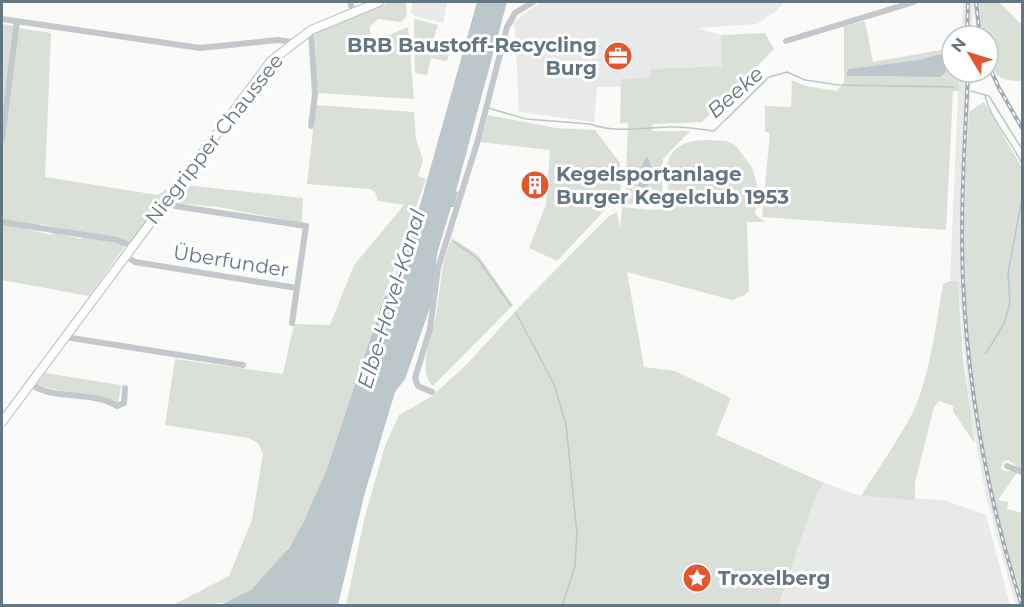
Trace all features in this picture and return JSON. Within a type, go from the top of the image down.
[{"type":"main road","name":"Niegripper Chaussee","points":[[2,422],[264,70],[292,42],[311,30],[379,2]]},
{"type":"street","points":[[350,2],[354,11]]},
{"type":"street","points":[[432,392],[418,386],[416,373],[430,329],[438,268],[487,107],[509,22],[515,13],[533,2]]},
{"type":"street","points":[[786,40],[914,2]]},
{"type":"street","points":[[2,19],[200,48],[278,40],[292,42]]},
{"type":"street","points":[[2,138],[17,21]]},
{"type":"street","points":[[311,30],[315,95],[311,126]]},
{"type":"street","name":"Überfunder","points":[[165,201],[175,206],[306,226],[292,323]]},
{"type":"street","points":[[2,222],[117,240],[132,246]]},
{"type":"street","name":"Überfunder","points":[[125,256],[135,262],[297,288]]},
{"type":"street","points":[[65,338],[243,365]]},
{"type":"street","points":[[30,384],[42,390],[100,399],[117,406],[124,403],[125,388]]},
{"type":"street","points":[[1007,466],[1023,472]]},
{"type":"shaded area","points":[[390,2],[405,2],[407,11],[405,18],[400,22],[378,19],[370,26],[370,34],[380,39],[408,27],[414,99],[317,93],[315,33]]},
{"type":"shaded area","points":[[413,2],[447,2],[443,23],[415,16],[411,12]]},
{"type":"shaded area","name":"BRB Baustoff-Recycling Burg","points":[[541,2],[784,2],[776,11],[757,24],[697,28],[721,35],[722,66],[652,69],[651,77],[622,79],[621,87],[597,87],[594,122],[519,112],[515,27],[512,23]]},
{"type":"shaded area","points":[[963,2],[977,2],[981,24],[975,24],[973,5],[972,24],[962,24]]},
{"type":"shaded area","points":[[978,2],[999,2],[1022,25],[1022,81],[1011,81],[1000,76],[1000,24],[981,24]]},
{"type":"shaded area","points":[[414,19],[438,25],[433,41],[450,48],[447,61],[431,58],[427,75],[415,73]]},
{"type":"shaded area","points":[[865,21],[873,62],[940,50],[940,54],[918,60],[848,69],[846,76],[940,77],[940,84],[959,84],[959,91],[953,91],[946,230],[762,217],[770,133],[765,132],[765,106],[791,107],[792,80],[806,86],[837,91],[844,82],[844,26]]},
{"type":"shaded area","points":[[2,24],[15,26],[3,104],[2,104]]},
{"type":"shaded area","points":[[18,28],[51,33],[45,177],[158,195],[170,187],[131,242],[41,224],[40,227],[2,221],[2,147]]},
{"type":"shaded area","points":[[765,33],[774,49],[702,122],[653,124],[652,131],[690,131],[663,159],[662,205],[625,204],[628,122],[620,124],[621,79],[651,77],[651,69],[722,66],[721,35]]},
{"type":"shaded area","points":[[958,84],[971,84],[964,254],[972,362],[986,456],[1012,567],[1022,597],[1022,605],[1017,605],[1015,602],[986,496],[970,411],[958,283],[950,281]]},
{"type":"shaded area","points":[[995,84],[999,84],[1022,124],[1022,132]]},
{"type":"shaded area","points":[[984,102],[1022,168],[1022,470],[1008,460],[1004,461],[1001,468],[1004,471],[1018,471],[998,500],[1008,502],[1007,509],[1022,513],[1022,597],[1009,556],[988,471],[973,384],[969,340],[964,253],[969,112]]},
{"type":"shaded area","points":[[316,105],[414,112],[416,139],[423,160],[418,176],[426,179],[377,316],[344,424],[313,502],[295,537],[274,567],[242,596],[214,604],[173,605],[229,576],[252,520],[263,454],[258,443],[249,438],[165,425],[175,359],[283,374],[294,324],[330,325],[354,265],[404,205],[378,201],[375,192],[370,189],[307,184]]},
{"type":"shaded area","points":[[488,115],[556,128],[595,130],[620,163],[621,197],[604,211],[557,261],[529,248],[546,204],[550,150],[480,142]]},
{"type":"shaded area","points":[[708,140],[726,141],[735,145],[752,167],[758,188],[755,214],[765,222],[747,222],[749,291],[732,300],[627,272],[644,367],[675,371],[731,398],[716,435],[824,483],[814,500],[779,605],[346,605],[365,516],[385,446],[399,415],[432,396],[466,365],[608,217],[617,212],[620,228],[622,207],[652,210],[666,208],[669,202],[667,164],[673,152],[683,144]]},
{"type":"shaded area","points":[[185,185],[303,198],[302,223],[218,207],[173,203]]},
{"type":"shaded area","points":[[2,223],[52,235],[53,232],[81,239],[83,237],[126,245],[89,296],[2,280]]},
{"type":"shaded area","points":[[452,238],[478,255],[513,305],[433,386],[428,380],[426,362],[443,267]]},
{"type":"shaded area","points":[[950,281],[958,282],[963,359],[975,444],[953,411],[953,406],[939,401],[934,407],[915,483],[915,500],[861,496],[900,435],[918,400],[932,350],[943,284]]},
{"type":"shaded area","points":[[45,373],[121,385],[118,404],[36,385]]},
{"type":"shaded area","points":[[824,483],[861,496],[944,500],[986,515],[1010,605],[779,606],[814,500]]},
{"type":"water","name":"Elbe-Havel-Kanal","points":[[477,2],[507,2],[456,191],[458,192],[454,207],[451,207],[437,254],[433,299],[405,379],[395,392],[364,496],[338,605],[218,606],[251,590],[289,548],[304,521],[327,469],[383,300],[407,250],[410,232],[413,230]]},
{"type":"water","points":[[940,54],[940,77],[846,76],[848,69],[918,60]]},
{"type":"water","points":[[646,156],[649,159],[651,172],[646,189],[638,186]]},
{"type":"waterway","name":"Beeke","points":[[488,108],[526,119],[590,124],[608,128],[678,127],[714,131],[769,77],[787,72],[805,80],[839,85],[954,87]]},
{"type":"waterway","name":"Beeke","points":[[971,91],[989,96],[1022,149]]},
{"type":"waterway","points":[[985,95],[991,113],[1022,164]]},
{"type":"waterway","points":[[986,353],[1004,324],[1010,303],[1008,273],[1022,199]]},
{"type":"waterway","points":[[453,241],[478,259],[511,306]]},
{"type":"waterway","points":[[516,313],[554,384],[566,425],[577,533],[575,566],[562,606]]},
{"type":"railway","points":[[967,24],[968,2]]},
{"type":"railway","points":[[976,2],[979,24]]},
{"type":"railway","points":[[967,84],[962,255],[970,364],[990,486],[1022,606]]},
{"type":"railway","points":[[997,84],[1022,128]]},
{"type":"place","name":"BRB Baustoff-Recycling Burg","points":[[618,56]]},
{"type":"place","name":"Kegelsportanlage Burger Kegelclub 1953","points":[[535,185]]},
{"type":"place","name":"Troxelberg","points":[[697,578]]}]
